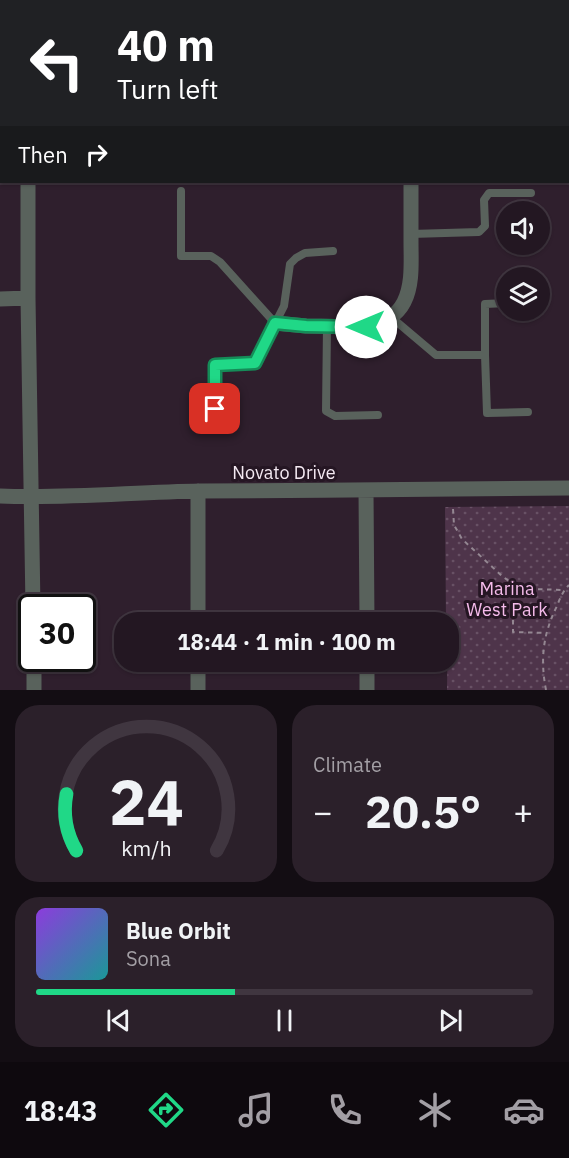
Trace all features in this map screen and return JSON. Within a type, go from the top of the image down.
[{"type":"street","points":[[28,183],[33,594]]},
{"type":"street","points":[[275,323],[366,327],[391,317],[403,304],[409,289],[411,183]]},
{"type":"street","points":[[0,299],[28,298]]},
{"type":"street","name":"Novato Drive","points":[[0,496],[32,498],[198,491],[569,488]]},
{"type":"street","points":[[198,491],[198,612]]},
{"type":"street","points":[[366,491],[367,612]]},
{"type":"street","points":[[33,672],[34,690]]},
{"type":"street","points":[[198,672],[198,690]]},
{"type":"street","points":[[367,672],[367,690]]},
{"type":"lane","points":[[181,191],[181,256],[211,256],[220,262],[275,323]]},
{"type":"lane","points":[[411,234],[479,232],[485,226],[484,200],[489,193],[531,193]]},
{"type":"lane","points":[[215,409],[215,365],[255,363],[284,306],[291,264],[305,253],[333,251]]},
{"type":"lane","points":[[496,304],[485,304],[487,413],[528,412]]},
{"type":"lane","points":[[391,317],[436,355],[485,355]]},
{"type":"lane","points":[[327,326],[326,411],[335,416],[378,415]]},
{"type":"path","points":[[453,510],[454,525],[462,539],[513,584],[533,589],[564,590]]},
{"type":"path","points":[[513,584],[513,632],[546,633]]},
{"type":"path","points":[[546,690],[543,677],[543,645],[548,624],[564,590],[569,585]]},
{"type":"green space","name":"Marina West Park","points":[[569,506],[569,690],[447,690],[447,672],[459,672],[459,612],[446,612],[445,507]]},
{"type":"route","points":[[215,409],[215,365],[255,363],[275,323],[366,327]]}]
